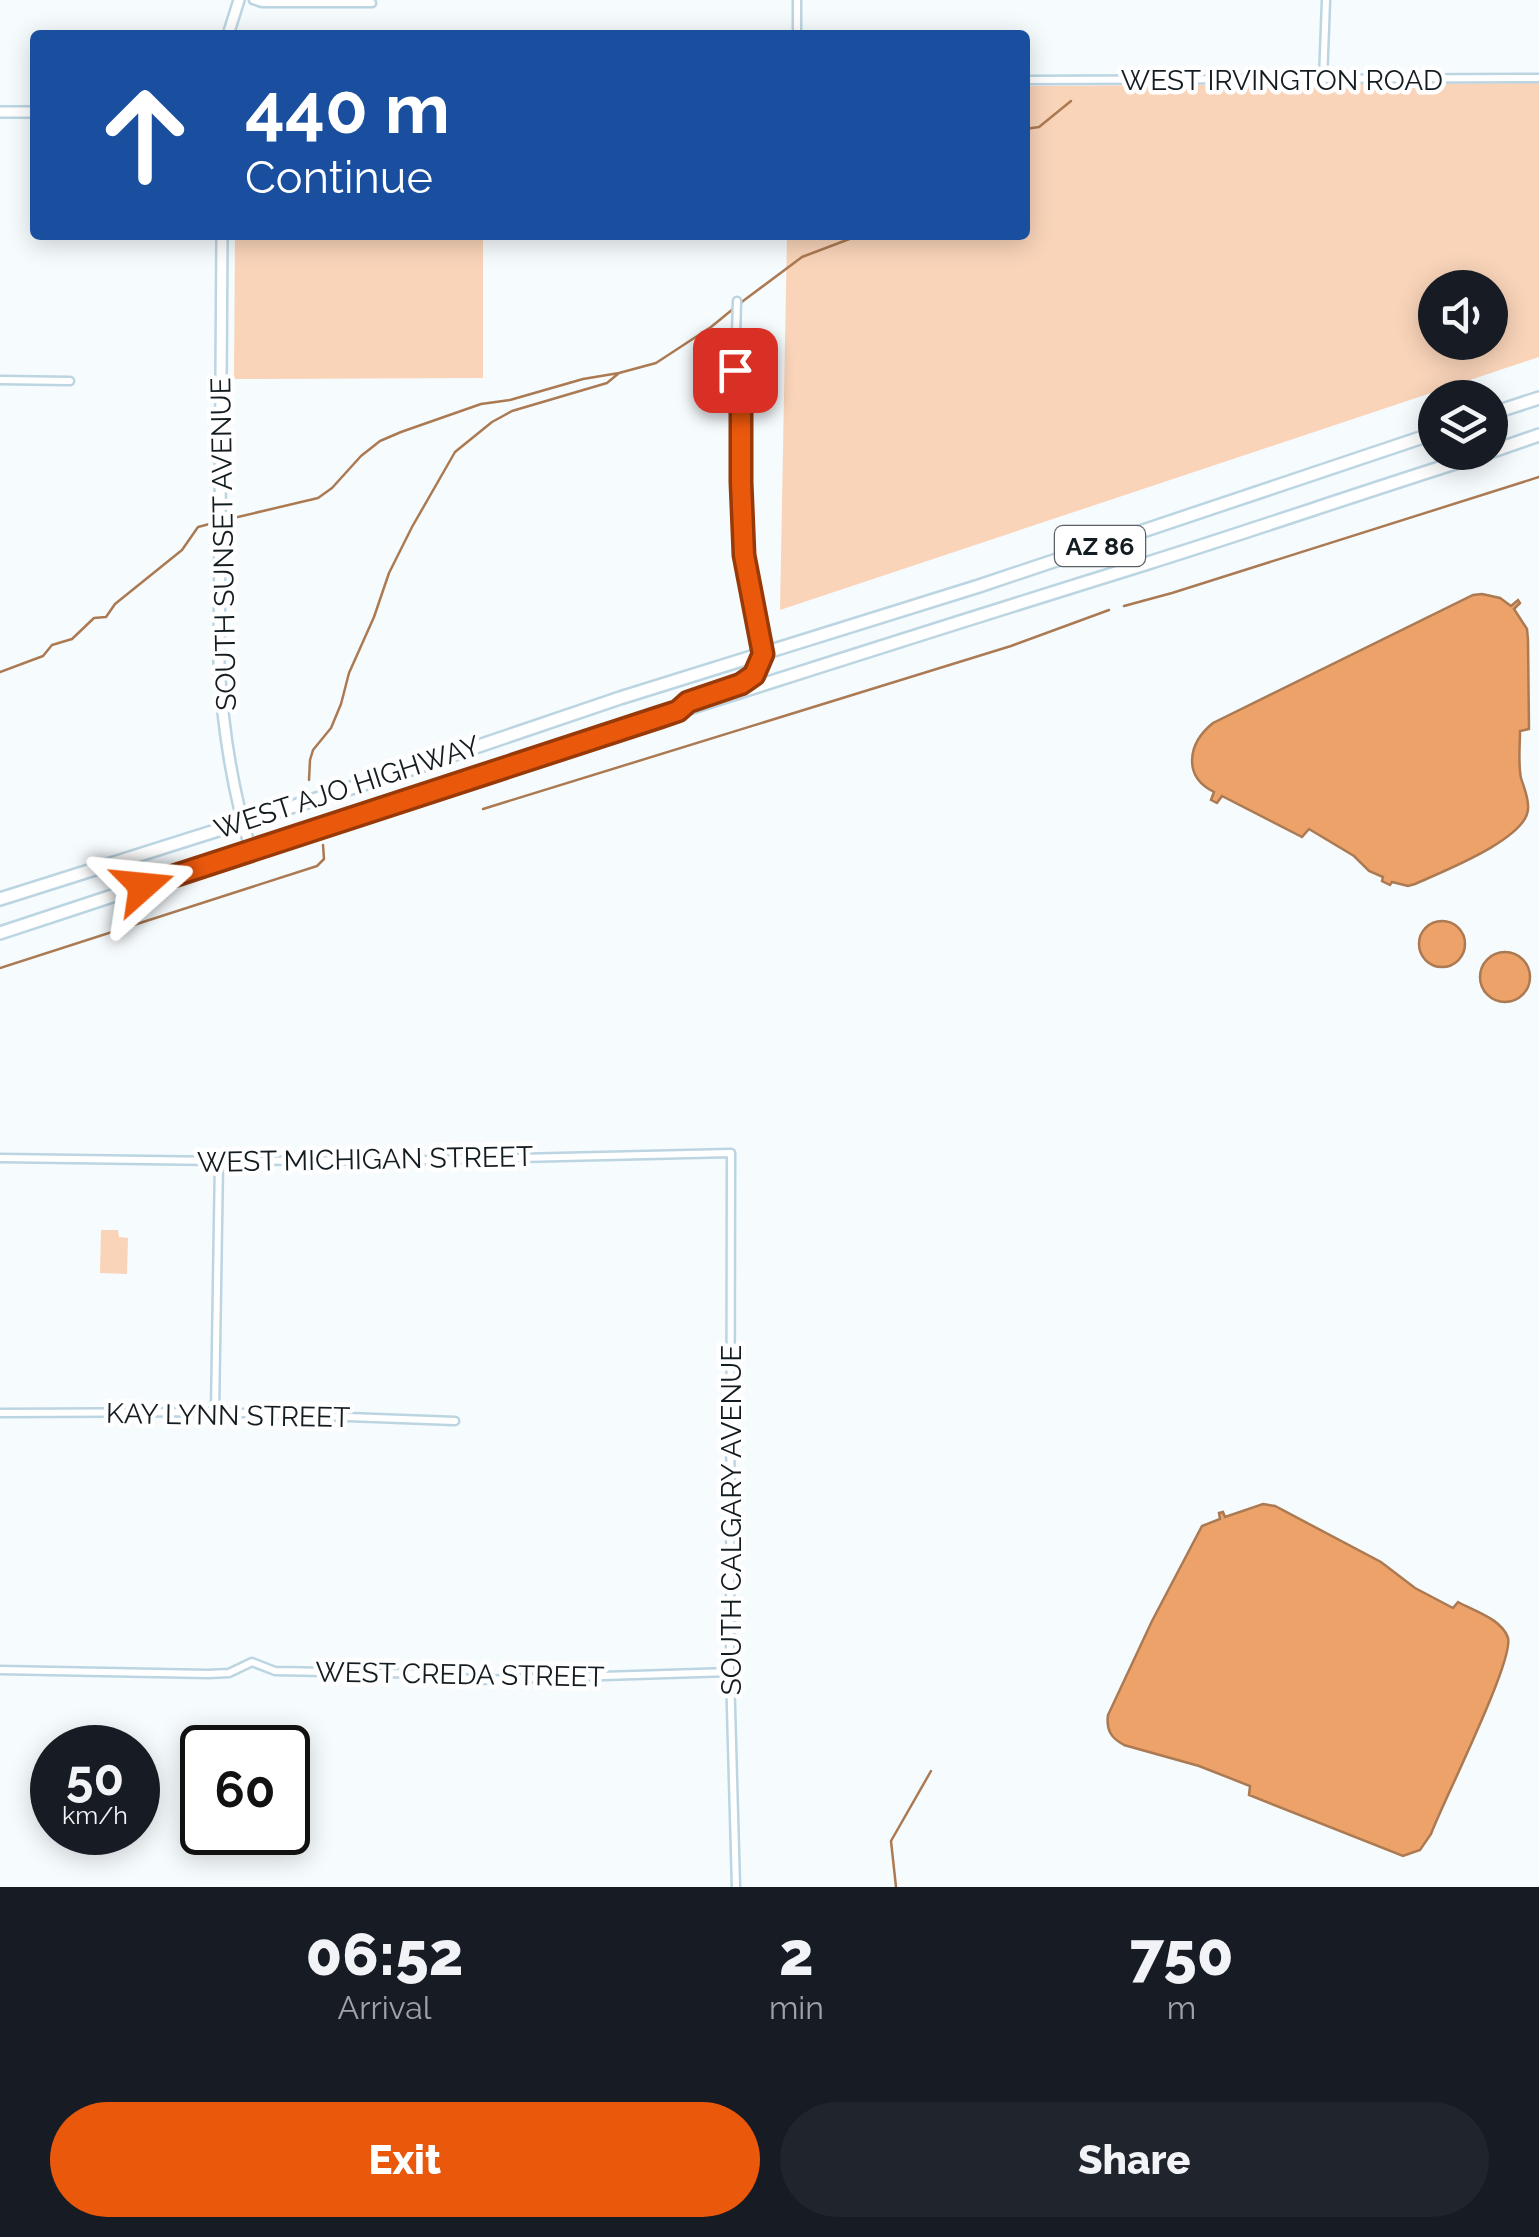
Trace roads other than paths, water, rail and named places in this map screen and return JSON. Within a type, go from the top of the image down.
[{"type":"main road","points":[[1508,408],[1539,398]]},
{"type":"main road","name":"WEST AJO HIGHWAY","points":[[1508,446],[1539,435]]},
{"type":"main road","name":"WEST AJO HIGHWAY","points":[[0,899],[979,586],[1418,439]]},
{"type":"main road","name":"WEST AJO HIGHWAY","points":[[0,933],[1434,470]]},
{"type":"main road","points":[[678,711],[688,702],[741,684],[754,675],[763,654]]},
{"type":"street","points":[[230,30],[239,0]]},
{"type":"street","points":[[253,0],[372,3]]},
{"type":"street","points":[[796,30],[797,0]]},
{"type":"street","points":[[1324,80],[1326,0]]},
{"type":"street","name":"WEST IRVINGTON ROAD","points":[[1030,80],[1539,78]]},
{"type":"street","points":[[0,112],[30,112]]},
{"type":"street","name":"SOUTH SUNSET AVENUE","points":[[222,240],[219,666],[242,822],[251,850]]},
{"type":"street","points":[[737,301],[735,370],[741,410],[744,555],[763,654]]},
{"type":"street","points":[[0,380],[70,380]]},
{"type":"street","name":"WEST MICHIGAN STREET","points":[[0,1158],[436,1160],[730,1153]]},
{"type":"street","name":"SOUTH CALGARY AVENUE","points":[[730,1153],[730,1672],[736,1887]]},
{"type":"street","points":[[215,1412],[219,1161]]},
{"type":"street","name":"KAY LYNN STREET","points":[[0,1413],[215,1412],[456,1421]]},
{"type":"street","name":"WEST CREDA STREET","points":[[0,1670],[208,1674],[229,1673],[252,1662],[276,1671],[436,1674],[476,1680],[730,1672]]},
{"type":"waterway","points":[[1030,128],[1039,127],[1071,101]]},
{"type":"waterway","points":[[739,304],[802,257],[847,240]]},
{"type":"waterway","points":[[225,520],[318,498],[361,456],[380,441],[401,432],[481,404],[656,363],[733,309]]},
{"type":"waterway","points":[[309,780],[313,750],[331,728],[389,573],[455,452],[512,411],[607,383],[619,373]]},
{"type":"waterway","points":[[1124,606],[1539,477]]},
{"type":"waterway","points":[[0,672],[43,656],[52,645],[72,639],[94,618],[106,617],[115,604],[182,550],[198,527],[217,522]]},
{"type":"waterway","points":[[483,809],[1011,646],[1109,610]]},
{"type":"waterway","points":[[0,968],[317,866],[324,859],[323,845]]},
{"type":"waterway","points":[[896,1887],[891,1841],[931,1771]]}]
